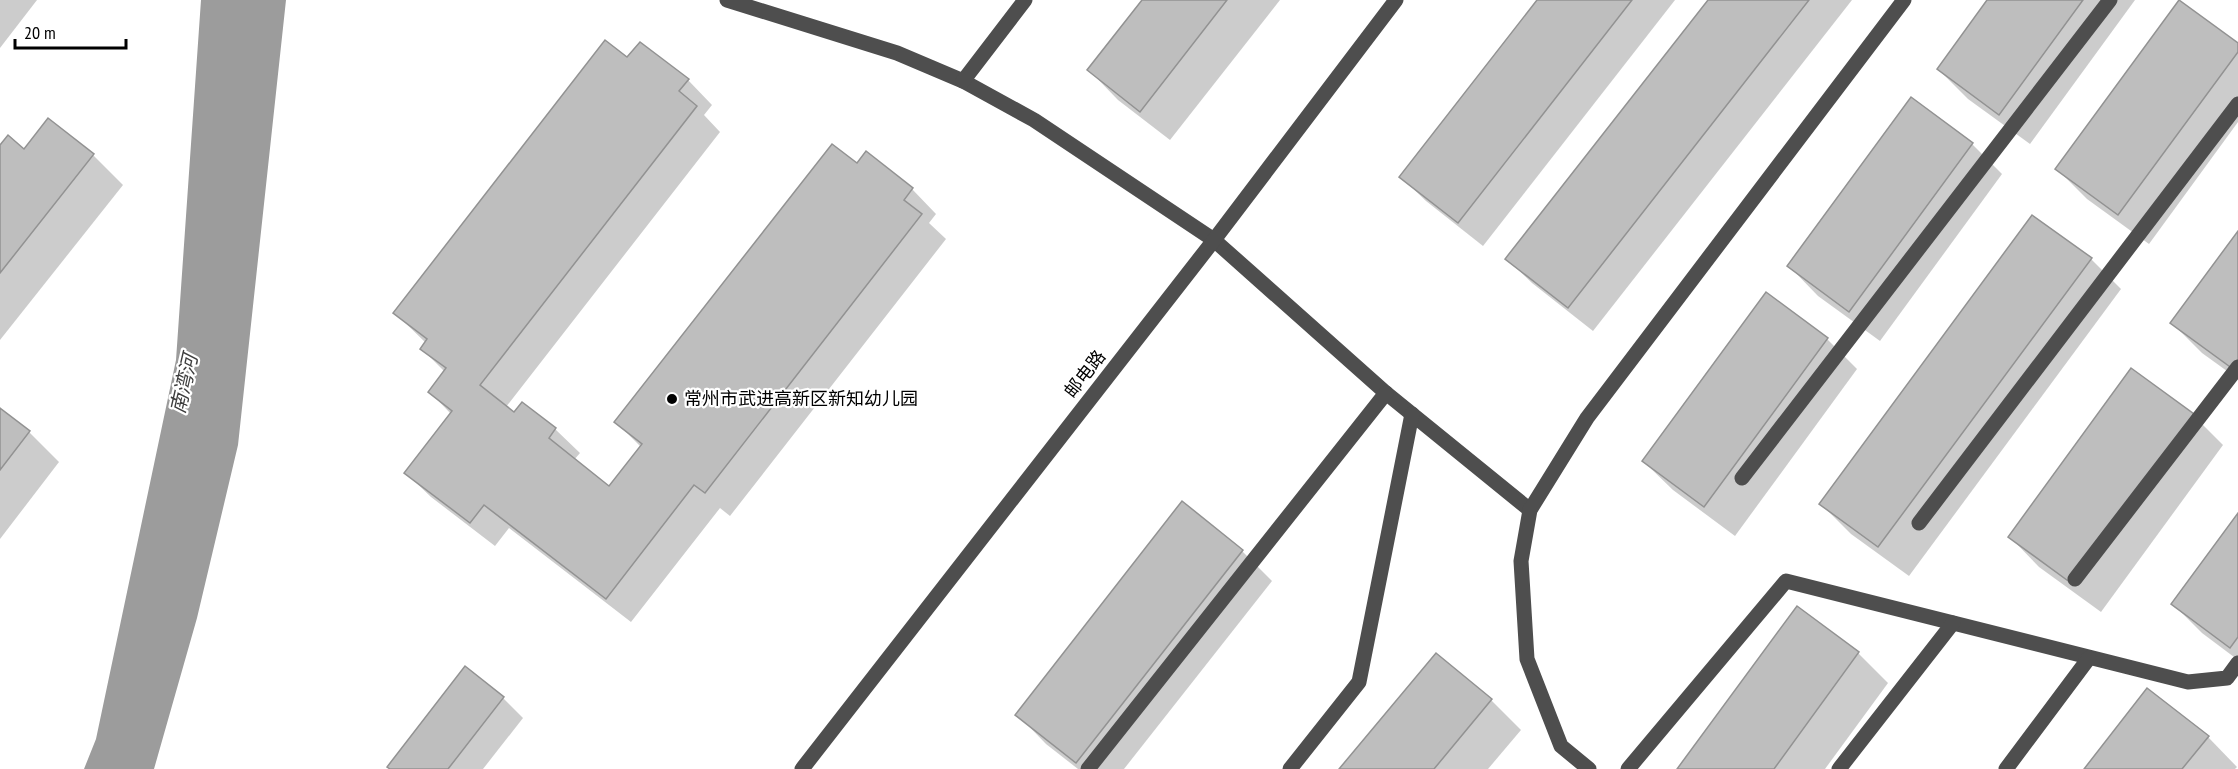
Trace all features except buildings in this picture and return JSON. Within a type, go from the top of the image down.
[{"type":"street","points":[[727,0],[897,53],[963,81],[1034,120],[1214,240],[1386,393],[1530,510]]},
{"type":"street","points":[[963,81],[1025,0]]},
{"type":"street","name":"邮电路","points":[[802,769],[1214,240],[1396,0]]},
{"type":"street","points":[[1589,769],[1561,746],[1527,658],[1521,561],[1530,510],[1587,418],[1904,0]]},
{"type":"street","points":[[1742,478],[2110,0]]},
{"type":"street","points":[[1919,523],[2238,104]]},
{"type":"street","points":[[2076,579],[2238,367]]},
{"type":"street","points":[[1088,769],[1386,393]]},
{"type":"street","points":[[1290,769],[1359,682],[1412,414]]},
{"type":"street","points":[[1628,769],[1786,581],[2188,682],[2227,678],[2238,663]]},
{"type":"street","points":[[1839,769],[1953,623]]},
{"type":"street","points":[[2006,769],[2089,658]]},
{"type":"water","name":"南湾河","points":[[201,0],[286,0],[238,445],[197,618],[154,769],[84,769],[96,739],[176,360]]},
{"type":"place","name":"常州市武进高新区新知幼儿园","points":[[672,399]]}]
